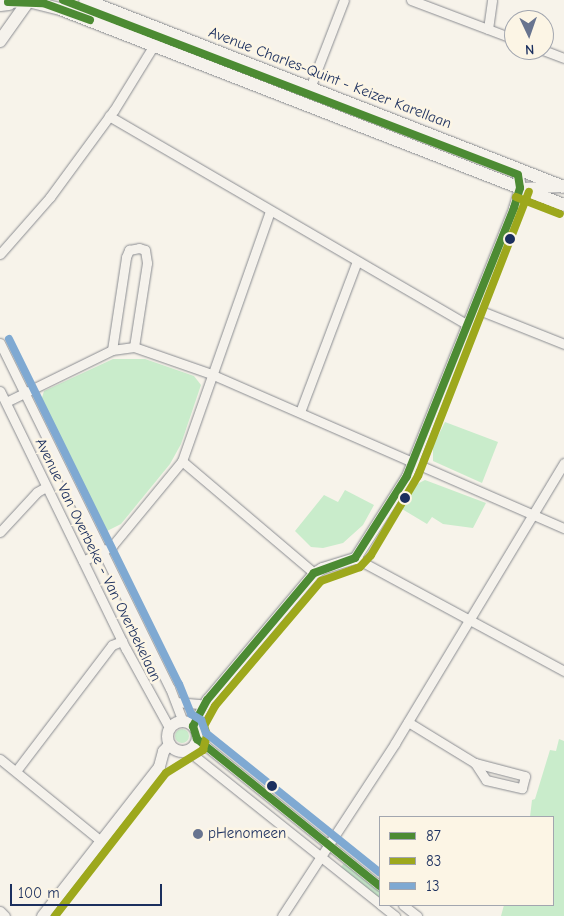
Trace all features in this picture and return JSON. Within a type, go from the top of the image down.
[{"type":"main road","points":[[5,2],[28,0],[60,9],[564,205]]},
{"type":"main road","points":[[0,41],[28,0]]},
{"type":"main road","name":"Avenue Charles-Quint - Keizer Karellaan","points":[[85,0],[564,186]]},
{"type":"street","points":[[310,88],[344,0]]},
{"type":"street","points":[[411,0],[504,35]]},
{"type":"street","points":[[488,29],[492,0]]},
{"type":"street","points":[[0,254],[50,197],[110,116],[154,45]]},
{"type":"street","points":[[110,116],[468,325]]},
{"type":"street","points":[[379,904],[178,748],[170,729],[188,724],[203,702],[314,573],[322,568],[355,558],[413,462],[520,188],[517,168]]},
{"type":"street","points":[[520,188],[564,186]]},
{"type":"street","points":[[83,561],[112,546],[182,461],[211,374],[270,211]]},
{"type":"street","points":[[112,350],[126,257],[130,250],[139,248],[145,250],[147,263],[134,347]]},
{"type":"street","points":[[300,412],[357,261]]},
{"type":"street","points":[[474,308],[564,344]]},
{"type":"street","name":"Avenue Van Overbeke - Van Overbekelaan","points":[[0,343],[188,724]]},
{"type":"street","points":[[6,402],[112,350],[134,347],[211,374],[564,528]]},
{"type":"street","name":"Avenue Van Overbeke - Van Overbekelaan","points":[[0,391],[122,640],[170,729]]},
{"type":"street","points":[[182,461],[314,573]]},
{"type":"street","points":[[282,916],[331,846],[408,722],[531,514],[564,463]]},
{"type":"street","points":[[0,532],[37,492],[46,486]]},
{"type":"street","points":[[355,558],[564,671]]},
{"type":"street","points":[[16,770],[112,645],[122,640]]},
{"type":"street","points":[[176,702],[203,702]]},
{"type":"street","points":[[408,722],[475,763],[525,776],[522,788],[486,780],[475,763]]},
{"type":"street","points":[[188,724],[196,739],[379,885]]},
{"type":"street","points":[[42,916],[159,766],[178,748],[196,739]]},
{"type":"street","points":[[0,759],[16,770],[101,841]]},
{"type":"street","points":[[381,906],[394,916]]},
{"type":"street","points":[[404,906],[417,916]]},
{"type":"street","points":[[0,911],[6,916]]},
{"type":"green space","points":[[113,359],[145,359],[194,376],[201,385],[181,444],[170,464],[121,524],[105,532],[41,401],[44,391]]},
{"type":"green space","points":[[445,422],[498,442],[482,483],[433,461],[433,446]]},
{"type":"green space","points":[[425,480],[486,503],[473,528],[443,524],[432,517],[427,524],[402,509],[417,484]]},
{"type":"green space","points":[[345,490],[374,505],[363,525],[343,543],[323,548],[311,547],[295,531],[324,495],[338,502]]},
{"type":"green space","points":[[179,729],[185,729],[189,736],[185,743],[179,743],[175,739],[175,733]]},
{"type":"green space","points":[[559,739],[564,741],[564,916],[501,916],[504,906],[554,906],[554,816],[530,816],[532,800],[535,799],[550,750],[556,751]]},
{"type":"green space","points":[[345,862],[379,891],[379,898],[340,868]]},
{"type":"transit line","name":"87","points":[[63,0],[518,175],[520,188],[514,208],[407,476],[355,558],[314,573],[207,700],[193,726],[197,739],[379,885]]},
{"type":"transit line","name":"87","points":[[8,2],[43,3],[90,20]]},
{"type":"transit line","name":"83","points":[[55,916],[166,773],[203,750],[207,735],[204,726],[215,706],[321,581],[360,567],[371,555],[418,476],[529,192]]},
{"type":"transit line","name":"83","points":[[516,197],[560,214]]},
{"type":"transit line","name":"13","points":[[9,339],[179,684],[191,714],[201,720],[206,733],[379,872]]},
{"type":"place","name":"pHenomeen","points":[[198,834]]}]
